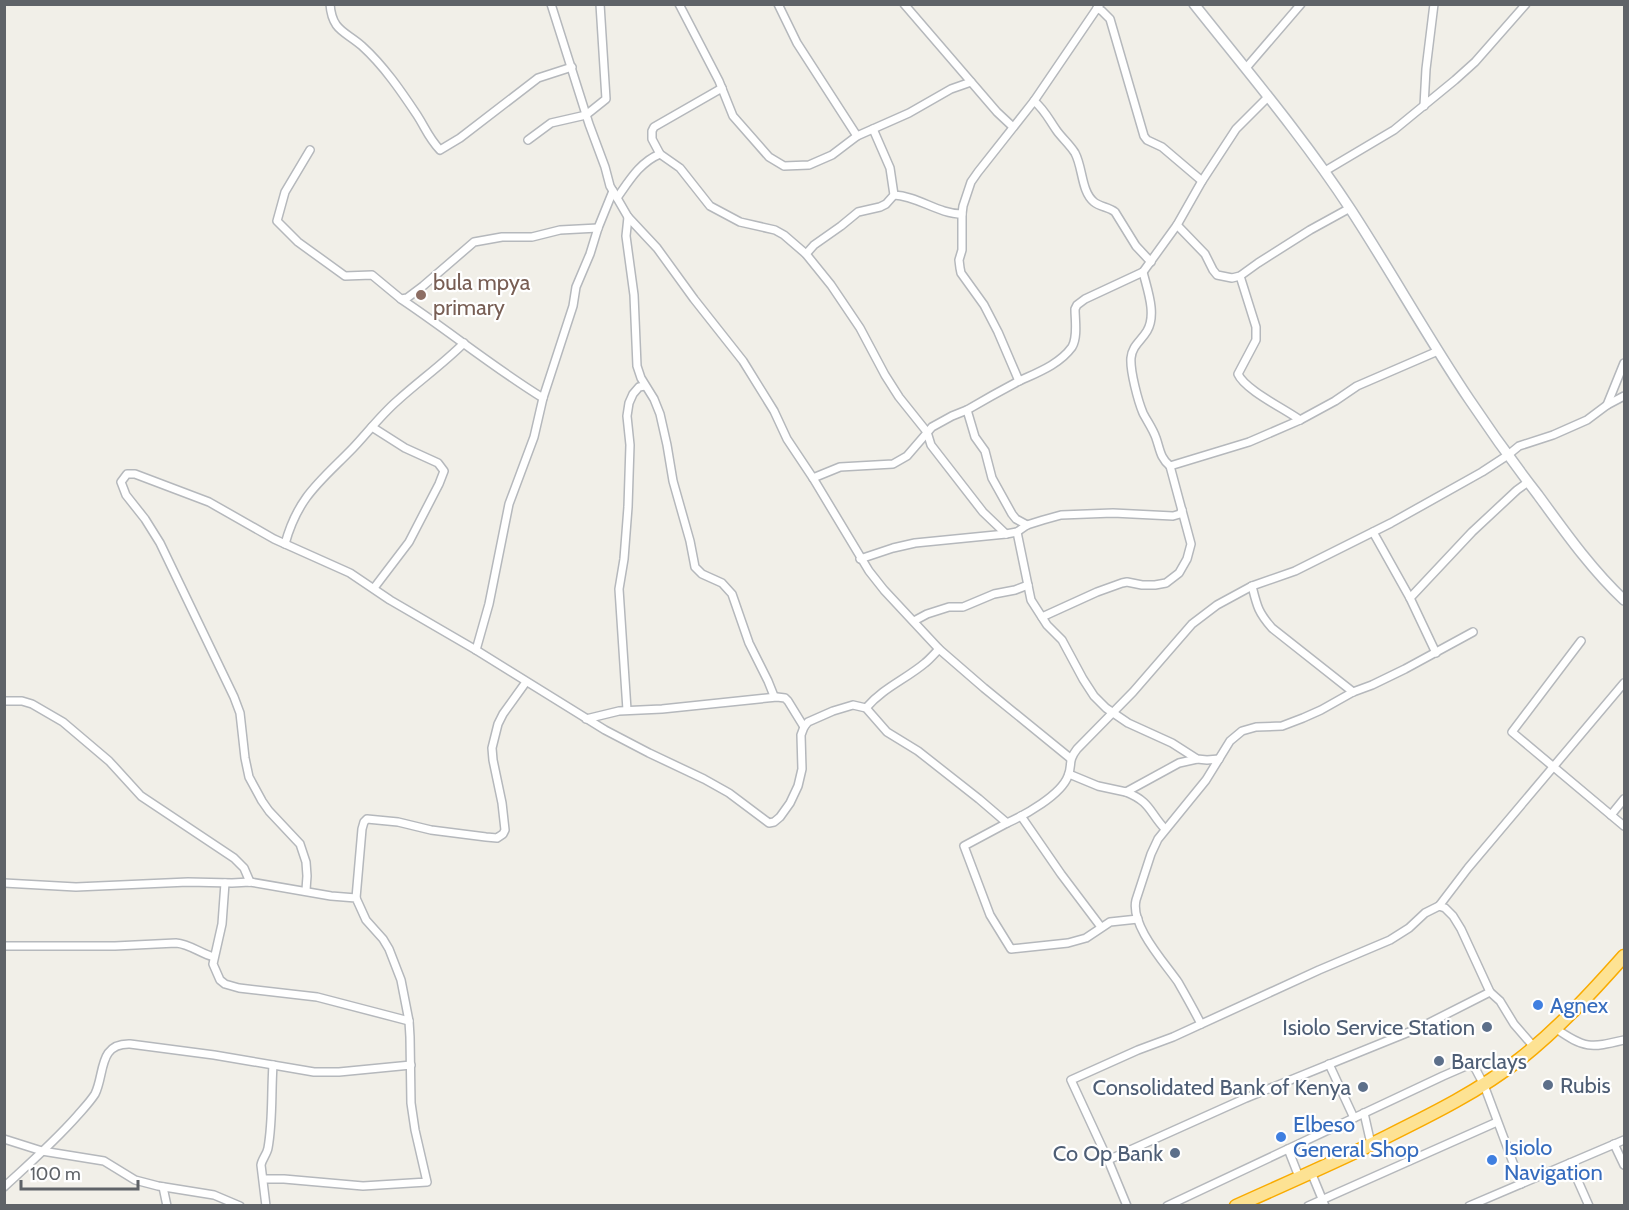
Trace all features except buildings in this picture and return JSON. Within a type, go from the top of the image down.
[{"type":"highway","points":[[1236,1206],[1431,1115],[1484,1085],[1556,1029],[1624,956]]},
{"type":"street","points":[[330,4],[331,18],[335,24],[362,46],[398,86],[429,138],[440,150],[460,138],[538,78],[572,67]]},
{"type":"street","points":[[551,4],[586,115],[615,195],[628,217],[657,248],[743,362],[860,559],[880,585],[939,649],[1070,758]]},
{"type":"street","points":[[528,140],[551,123],[586,115],[606,99],[600,4]]},
{"type":"street","points":[[679,4],[722,88],[733,116],[769,157],[784,166],[809,165],[832,155],[857,136],[909,114],[951,89],[971,82]]},
{"type":"street","points":[[778,4],[797,43],[857,136]]},
{"type":"street","points":[[904,4],[1013,128]]},
{"type":"street","points":[[1194,4],[1325,171],[1399,284],[1469,400],[1528,482],[1579,550],[1624,600]]},
{"type":"street","points":[[1246,68],[1301,4]]},
{"type":"street","points":[[1424,106],[1434,4]]},
{"type":"street","points":[[1325,171],[1394,130],[1424,106],[1475,62],[1526,4]]},
{"type":"street","points":[[1019,381],[984,305],[961,273],[959,260],[962,250],[962,214],[971,182],[1034,101],[1099,6],[1110,19],[1144,136],[1147,140],[1162,147],[1202,181]]},
{"type":"street","points":[[722,88],[654,127],[652,139],[660,153],[680,168],[710,206],[740,222],[775,230],[806,254],[831,285],[860,328],[899,397],[927,432],[931,445],[977,505],[1006,534]]},
{"type":"street","points":[[813,478],[840,467],[893,465],[907,456],[927,432],[939,422],[1044,370],[1061,358],[1073,346],[1077,305],[1143,272],[1177,225],[1236,129],[1268,97]]},
{"type":"street","points":[[1034,101],[1048,115],[1075,153],[1087,190],[1094,202],[1111,208],[1151,262]]},
{"type":"street","points":[[873,129],[890,168],[894,195]]},
{"type":"street","points":[[310,150],[285,192],[277,221],[298,242],[345,276],[372,275],[401,299],[543,398]]},
{"type":"street","points":[[476,650],[489,604],[509,504],[534,437],[543,398],[573,306],[576,287],[598,228],[615,195],[642,165],[660,153]]},
{"type":"street","points":[[894,195],[911,198],[948,212],[962,214]]},
{"type":"street","points":[[806,254],[814,245],[858,212],[880,207],[894,195]]},
{"type":"street","points":[[1177,225],[1205,254],[1217,275],[1232,278],[1240,276],[1258,262],[1350,208]]},
{"type":"street","points":[[628,217],[626,236],[634,295],[638,372],[660,414],[673,481],[695,567],[702,574],[722,583],[732,594],[749,643],[774,696]]},
{"type":"street","points":[[401,299],[407,298],[423,286],[474,242],[502,237],[532,237],[561,230],[598,228]]},
{"type":"street","points":[[1042,617],[1122,583],[1155,585],[1166,583],[1175,578],[1184,565],[1191,544],[1170,466],[1162,459],[1156,437],[1143,413],[1132,369],[1133,350],[1147,331],[1151,319],[1151,305],[1143,272]]},
{"type":"street","points":[[1240,276],[1257,334],[1239,377],[1251,388],[1300,420]]},
{"type":"street","points":[[285,544],[299,506],[326,473],[397,401],[464,343]]},
{"type":"street","points":[[1170,466],[1249,442],[1300,420],[1357,386],[1438,351]]},
{"type":"street","points":[[1607,405],[1624,363]]},
{"type":"street","points":[[627,710],[619,589],[628,507],[630,446],[627,416],[633,394],[639,387],[645,386]]},
{"type":"street","points":[[1138,919],[1110,922],[1086,938],[1068,943],[1011,949],[990,915],[964,846],[1030,812],[1064,783],[1069,774],[1070,758],[1133,692],[1192,624],[1217,605],[1252,586],[1295,571],[1373,532],[1482,472],[1525,443],[1553,435],[1587,420],[1624,396]]},
{"type":"street","points":[[967,410],[975,436],[985,451],[992,478],[1012,514],[1027,525]]},
{"type":"street","points":[[372,427],[405,448],[438,463],[444,471],[409,542],[374,588]]},
{"type":"street","points":[[306,890],[306,862],[300,844],[269,811],[249,777],[244,758],[240,713],[234,697],[160,543],[121,486],[122,479],[127,474],[135,474],[201,498],[285,544],[336,566],[586,719],[729,793],[771,823],[777,820],[784,811],[798,786],[802,769],[801,735],[804,727],[839,708],[853,705],[866,708],[887,732],[926,758],[980,799],[1007,823]]},
{"type":"street","points":[[1410,598],[1472,532],[1528,482]]},
{"type":"street","points":[[860,559],[915,543],[1017,532],[1027,525],[1061,515],[1113,513],[1173,516],[1180,514],[1182,510]]},
{"type":"street","points":[[1017,532],[1031,600],[1047,625],[1062,640],[1089,689],[1100,703],[1128,723],[1172,743],[1197,759]]},
{"type":"street","points":[[1373,532],[1410,598],[1436,653]]},
{"type":"street","points":[[914,621],[949,607],[963,607],[994,594],[1009,592],[1028,585]]},
{"type":"street","points":[[1252,586],[1257,608],[1272,628],[1353,692]]},
{"type":"street","points":[[1201,1024],[1180,986],[1144,933],[1135,907],[1153,849],[1165,829],[1206,780],[1230,741],[1242,731],[1256,727],[1282,726],[1321,710],[1473,632]]},
{"type":"street","points":[[1581,641],[1512,732],[1624,826]]},
{"type":"street","points":[[866,708],[873,699],[926,662],[939,649]]},
{"type":"street","points":[[264,1179],[363,1186],[427,1182],[411,1104],[409,1021],[401,980],[393,958],[382,939],[366,920],[356,898],[362,829],[364,822],[368,819],[492,838],[503,834],[505,830],[502,803],[492,748],[503,714],[526,681]]},
{"type":"street","points":[[1127,1206],[1071,1080],[1390,940],[1409,928],[1425,913],[1439,906],[1468,868],[1624,683]]},
{"type":"street","points":[[586,719],[627,710],[680,707],[774,696],[783,697],[788,701],[804,727]]},
{"type":"street","points":[[4,701],[32,704],[63,722],[109,762],[141,796],[234,858],[244,868],[250,882]]},
{"type":"street","points":[[1126,792],[1179,763],[1197,759],[1219,759]]},
{"type":"street","points":[[1069,774],[1098,786],[1126,792],[1140,798],[1165,829]]},
{"type":"street","points":[[1611,815],[1624,799]]},
{"type":"street","points":[[1022,816],[1061,874],[1101,927]]},
{"type":"street","points":[[4,883],[76,887],[250,882],[356,898]]},
{"type":"street","points":[[225,883],[222,924],[213,964],[217,975],[225,984],[252,990],[317,997],[409,1021]]},
{"type":"street","points":[[1439,906],[1445,908],[1453,916],[1490,992],[1500,1000],[1514,1023],[1534,1047]]},
{"type":"street","points":[[4,946],[115,946],[183,943],[214,957]]},
{"type":"street","points":[[1108,1160],[1246,1098],[1419,1028],[1490,992]]},
{"type":"street","points":[[1556,1029],[1586,1046],[1604,1045],[1624,1040]]},
{"type":"street","points":[[4,1187],[71,1123],[95,1094],[106,1057],[115,1046],[130,1044],[214,1055],[302,1071],[326,1072],[411,1065]]},
{"type":"street","points":[[1329,1064],[1354,1118]]},
{"type":"street","points":[[266,1206],[261,1165],[267,1151],[269,1137],[273,1065]]},
{"type":"street","points":[[1167,1206],[1466,1066],[1475,1068],[1484,1085],[1521,1184]]},
{"type":"street","points":[[1364,1113],[1371,1144]]},
{"type":"street","points":[[1308,1206],[1324,1203],[1421,1155],[1497,1122]]},
{"type":"street","points":[[4,1138],[42,1151],[104,1161],[135,1180],[214,1195],[240,1206]]},
{"type":"street","points":[[1469,1206],[1624,1140]]},
{"type":"street","points":[[1614,1144],[1624,1165]]},
{"type":"street","points":[[1288,1149],[1324,1203]]},
{"type":"street","points":[[1570,1163],[1589,1206]]},
{"type":"street","points":[[163,1187],[167,1206]]},
{"type":"place","name":"bula mpya primary","points":[[421,295]]},
{"type":"place","name":"Agnex","points":[[1538,1005]]},
{"type":"place","name":"Isiolo Service Station","points":[[1487,1027]]},
{"type":"place","name":"Barclays","points":[[1439,1061]]},
{"type":"place","name":"Rubis","points":[[1548,1085]]},
{"type":"place","name":"Consolidated Bank of Kenya","points":[[1363,1087]]},
{"type":"place","name":"Elbeso General Shop","points":[[1281,1137]]},
{"type":"place","name":"Co Op Bank","points":[[1175,1153]]},
{"type":"place","name":"Isiolo Navigation","points":[[1492,1160]]}]
